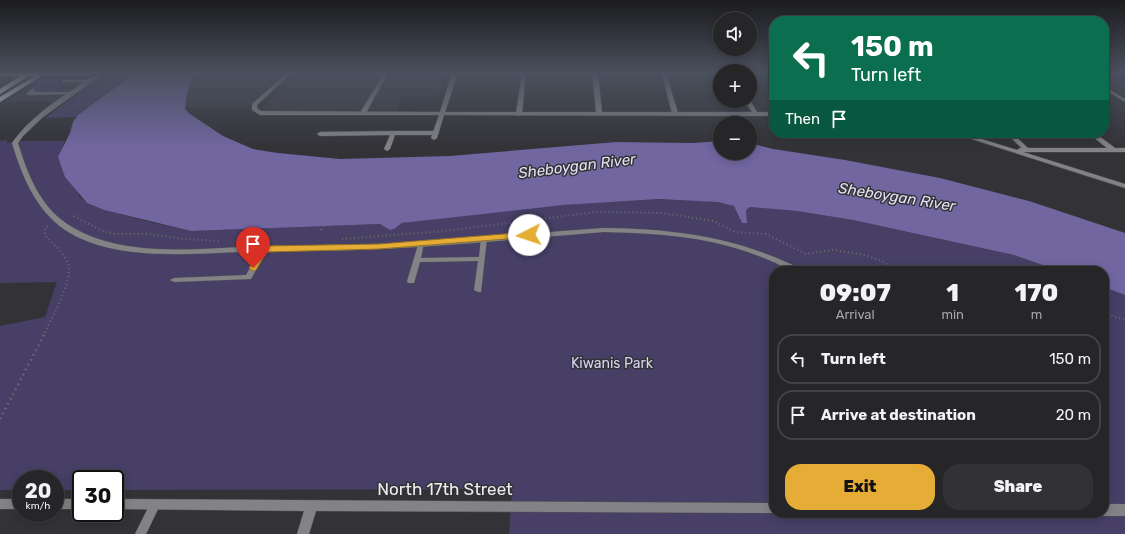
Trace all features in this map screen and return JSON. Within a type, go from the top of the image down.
[{"type":"street","points":[[66,98],[23,131],[15,143],[31,190],[44,207],[58,220],[84,236],[143,252],[379,247],[604,230],[650,231],[730,244],[767,255],[788,266]]},
{"type":"street","points":[[262,98],[254,105],[255,110],[267,113],[769,114]]},
{"type":"street","points":[[435,136],[447,98]]},
{"type":"street","points":[[597,98],[598,114]]},
{"type":"street","points":[[752,108],[755,113]]},
{"type":"street","points":[[972,138],[1125,186]]},
{"type":"street","points":[[1098,138],[1114,150]]},
{"type":"street","points":[[1011,150],[1125,150]]},
{"type":"street","points":[[0,504],[12,504]]},
{"type":"street","name":"North 17th Street","points":[[124,504],[769,508]]},
{"type":"street","points":[[303,534],[312,505]]},
{"type":"street","points":[[1109,510],[1125,510]]},
{"type":"lane","points":[[363,113],[372,98]]},
{"type":"lane","points":[[519,114],[521,98]]},
{"type":"lane","points":[[671,98],[675,114]]},
{"type":"lane","points":[[320,134],[393,134],[435,136]]},
{"type":"lane","points":[[387,149],[393,134]]},
{"type":"lane","points":[[1014,138],[1028,151]]},
{"type":"lane","points":[[478,290],[484,238]]},
{"type":"lane","points":[[411,281],[421,243]]},
{"type":"lane","points":[[174,280],[248,277],[264,249]]},
{"type":"lane","points":[[417,260],[482,259]]},
{"type":"lane","points":[[140,534],[155,505]]},
{"type":"path","points":[[50,110],[69,108],[87,98]]},
{"type":"path","points":[[0,419],[62,297],[69,273],[69,266],[61,254],[44,235],[45,228],[58,220]]},
{"type":"path","points":[[321,230],[326,220]]},
{"type":"path","points":[[1109,315],[1125,320]]},
{"type":"shaded area","points":[[11,98],[61,98],[55,102],[4,102]]},
{"type":"shaded area","points":[[187,98],[257,98],[246,108],[185,107]]},
{"type":"shaded area","points":[[272,98],[368,98],[362,110],[268,110],[262,107]]},
{"type":"shaded area","points":[[374,98],[402,98],[396,110],[368,110]]},
{"type":"green space","points":[[72,98],[102,98],[76,117],[45,118]]},
{"type":"green space","name":"Kiwanis Park","points":[[7,140],[7,143],[22,141],[65,141],[63,146],[79,196],[87,203],[104,210],[191,231],[381,224],[394,229],[402,223],[478,213],[636,200],[684,199],[730,204],[734,206],[742,223],[747,223],[746,210],[750,207],[797,211],[853,220],[1014,255],[1046,266],[769,266],[769,518],[1109,518],[1109,289],[1125,295],[1125,534],[509,534],[512,489],[124,490],[124,470],[72,470],[72,490],[64,490],[64,470],[12,470],[12,490],[0,490],[0,326],[45,317],[57,282],[0,283],[0,141]]},
{"type":"water","name":"Sheboygan River","points":[[101,98],[187,98],[185,109],[190,114],[223,136],[253,149],[340,159],[450,156],[616,142],[692,143],[713,142],[713,160],[757,160],[757,145],[773,149],[845,160],[940,178],[1029,201],[1125,233],[1125,295],[1109,289],[1109,266],[1046,266],[1014,255],[853,220],[797,211],[750,207],[746,210],[747,223],[742,223],[734,206],[718,202],[659,199],[563,205],[402,223],[390,230],[380,224],[191,231],[104,210],[87,203],[65,177],[58,157],[70,133],[73,122],[78,115]]},
{"type":"route","points":[[253,268],[264,249],[379,247],[529,235]]}]
